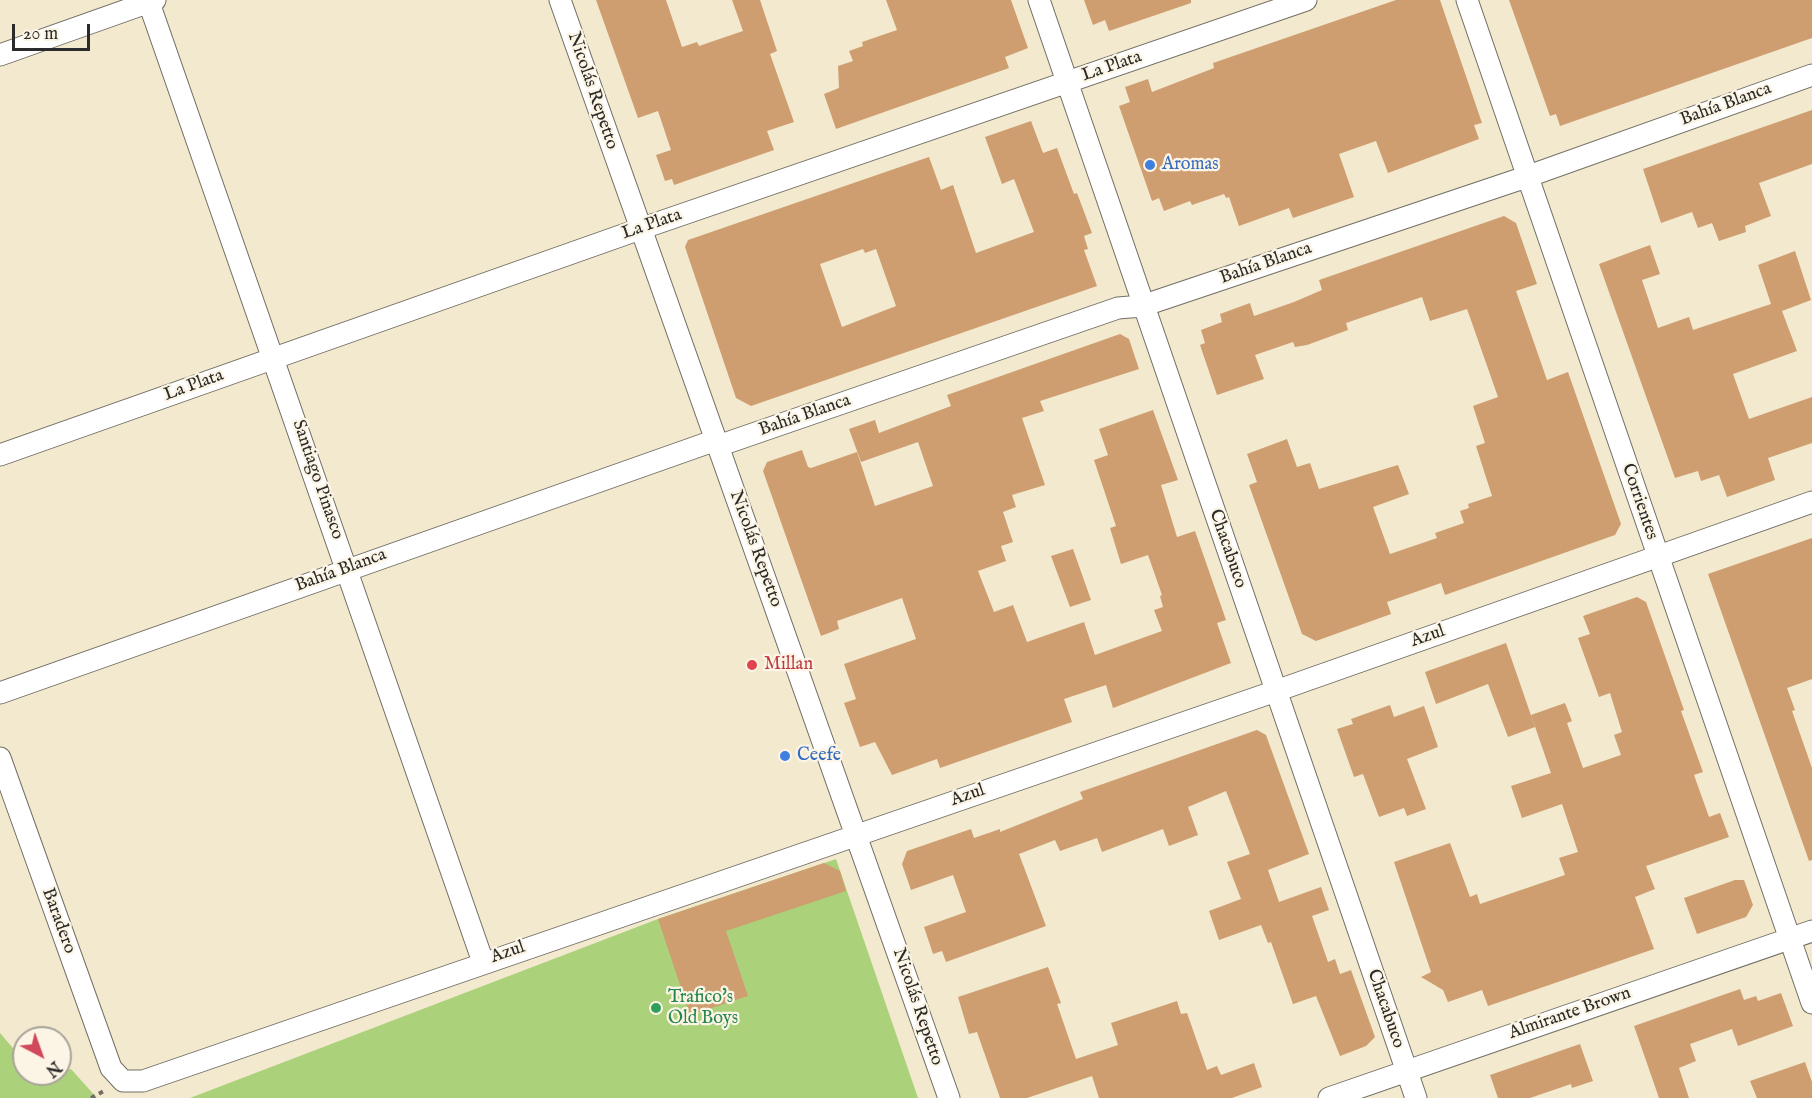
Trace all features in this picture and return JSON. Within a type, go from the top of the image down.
[{"type":"street","name":"Nicolás Repetto","points":[[560,0],[949,1098]]},
{"type":"street","name":"Chacabuco","points":[[1039,0],[1142,306],[1416,1098]]},
{"type":"street","name":"La Plata","points":[[0,455],[640,228],[1306,0]]},
{"type":"street","name":"Corrientes","points":[[1467,0],[1812,1003]]},
{"type":"street","points":[[0,55],[150,1]]},
{"type":"street","name":"Santiago Pinasco","points":[[150,1],[483,962]]},
{"type":"street","name":"Bahía Blanca","points":[[0,693],[348,568],[1118,308],[1142,306],[1526,177],[1812,75]]},
{"type":"street","name":"Azul","points":[[123,1081],[143,1081],[483,962],[1276,691],[1812,502]]},
{"type":"street","name":"Baradero","points":[[0,758],[111,1068],[123,1081]]},
{"type":"street","name":"Almirante Brown","points":[[1329,1098],[1812,931]]},
{"type":"green space","name":"Trafico's Old Boys","points":[[836,859],[918,1098],[190,1098],[658,919]]},
{"type":"green space","points":[[0,1033],[12,1047],[12,1086],[72,1086],[72,1070],[97,1098],[0,1098]]},
{"type":"building","points":[[596,0],[666,0],[682,47],[697,42],[699,46],[743,31],[732,0],[760,0],[777,51],[770,54],[794,122],[767,131],[774,150],[674,185],[672,179],[665,181],[656,155],[671,150],[658,111],[638,118]]},
{"type":"building","points":[[886,0],[1011,0],[1028,48],[1005,57],[1009,68],[836,129],[824,94],[839,88],[838,66],[853,61],[849,51],[863,46],[862,42],[897,30]]},
{"type":"building","points":[[1084,0],[1191,0],[1191,3],[1109,31],[1105,20],[1093,25]]},
{"type":"building","points":[[1396,0],[1440,0],[1482,123],[1474,125],[1479,139],[1388,173],[1376,141],[1339,154],[1354,197],[1293,218],[1289,208],[1239,226],[1229,197],[1226,198],[1224,194],[1192,205],[1190,201],[1164,211],[1159,198],[1152,201],[1119,106],[1130,102],[1125,87],[1148,79],[1152,92],[1214,68],[1213,63]]},
{"type":"building","points":[[1509,0],[1812,0],[1812,38],[1560,126],[1556,114],[1550,116]]},
{"type":"building","points":[[1812,110],[1812,164],[1759,183],[1771,216],[1745,226],[1746,232],[1719,241],[1712,223],[1698,228],[1692,212],[1661,223],[1643,169]]},
{"type":"building","points":[[1031,121],[1043,153],[1057,148],[1092,233],[1084,236],[1088,249],[1084,250],[1097,286],[751,406],[736,398],[685,247],[688,240],[929,157],[941,190],[953,185],[976,253],[1034,232],[1014,179],[1002,184],[985,137]],"holes":[[[863,249],[865,253],[876,249],[896,306],[842,327],[820,264]]]},
{"type":"building","points":[[1504,216],[1516,223],[1537,284],[1516,291],[1547,380],[1568,372],[1621,524],[1615,535],[1445,595],[1441,583],[1387,602],[1391,614],[1316,641],[1302,634],[1249,485],[1257,482],[1247,454],[1287,439],[1297,467],[1310,463],[1319,489],[1398,465],[1409,494],[1373,507],[1390,554],[1437,538],[1435,533],[1464,523],[1460,511],[1469,508],[1468,504],[1492,496],[1476,446],[1485,443],[1473,406],[1498,397],[1467,309],[1430,321],[1422,297],[1346,323],[1348,330],[1307,345],[1295,347],[1293,342],[1255,355],[1264,379],[1217,395],[1200,345],[1205,343],[1201,330],[1222,322],[1220,314],[1250,303],[1254,316],[1322,290],[1319,280]]},
{"type":"building","points":[[1650,245],[1660,274],[1642,280],[1658,328],[1689,317],[1693,330],[1771,304],[1758,265],[1795,251],[1811,300],[1782,311],[1797,351],[1733,374],[1749,419],[1812,397],[1812,443],[1768,458],[1775,480],[1727,497],[1719,475],[1701,481],[1698,471],[1675,478],[1599,264]]},
{"type":"building","points":[[1120,334],[1129,339],[1139,369],[1040,401],[1044,411],[1022,418],[1045,485],[1012,495],[1016,507],[1003,512],[1013,542],[1001,546],[1006,561],[978,571],[994,612],[1013,605],[1027,642],[1084,622],[1095,655],[1162,631],[1154,610],[1163,607],[1160,596],[1162,595],[1148,555],[1121,564],[1110,528],[1116,526],[1094,460],[1108,455],[1099,429],[1153,410],[1178,480],[1161,485],[1177,537],[1195,531],[1226,620],[1217,623],[1231,663],[1113,708],[1106,685],[1064,699],[1072,722],[940,768],[937,759],[892,775],[875,742],[860,747],[844,703],[856,699],[844,664],[916,639],[902,598],[837,621],[839,629],[821,636],[763,471],[767,462],[802,450],[808,467],[811,468],[857,452],[875,506],[933,486],[918,442],[861,462],[849,429],[875,420],[879,433],[951,406],[947,395]]},
{"type":"building","points":[[1812,538],[1812,679],[1787,688],[1795,710],[1792,711],[1812,768],[1812,860],[1809,861],[1708,574]]},
{"type":"building","points":[[1073,549],[1091,600],[1070,607],[1051,556]]},
{"type":"building","points":[[1637,597],[1646,602],[1684,710],[1681,711],[1703,772],[1694,775],[1709,817],[1720,813],[1729,837],[1646,866],[1655,889],[1635,897],[1654,949],[1488,1006],[1482,990],[1448,1002],[1443,990],[1421,977],[1431,972],[1394,862],[1450,843],[1470,897],[1477,894],[1480,904],[1565,875],[1559,858],[1578,852],[1562,804],[1522,818],[1511,786],[1551,773],[1531,715],[1565,703],[1572,721],[1567,723],[1583,768],[1621,755],[1614,735],[1622,732],[1610,693],[1599,697],[1578,638],[1590,634],[1583,616]]},
{"type":"building","points":[[1506,643],[1535,727],[1508,737],[1488,684],[1436,704],[1425,672]]},
{"type":"building","points":[[1390,705],[1394,717],[1424,706],[1438,747],[1407,759],[1426,809],[1407,816],[1404,808],[1379,817],[1363,774],[1354,777],[1337,729],[1353,724],[1351,719]]},
{"type":"building","points":[[1257,730],[1266,735],[1309,854],[1268,870],[1279,902],[1321,887],[1329,910],[1312,916],[1328,962],[1335,959],[1340,974],[1351,970],[1375,1037],[1366,1046],[1340,1056],[1316,996],[1293,1004],[1271,942],[1268,943],[1261,925],[1219,940],[1209,911],[1241,899],[1227,862],[1250,854],[1226,791],[1188,807],[1198,835],[1169,846],[1163,829],[1102,852],[1097,838],[1060,851],[1055,840],[1019,854],[1046,926],[946,962],[942,951],[933,954],[924,927],[966,912],[953,875],[911,890],[902,864],[907,851],[971,829],[974,838],[1000,829],[1000,832],[1083,799],[1080,792]]},
{"type":"building","points":[[824,863],[840,871],[846,891],[726,931],[748,996],[690,1015],[658,919]]},
{"type":"building","points":[[1735,880],[1744,880],[1753,905],[1746,917],[1697,934],[1684,898]]},
{"type":"building","points":[[1048,967],[1061,1003],[1057,1004],[1076,1059],[1118,1045],[1111,1023],[1177,1001],[1181,1014],[1187,1013],[1207,1070],[1217,1066],[1221,1075],[1254,1063],[1262,1087],[1232,1098],[1099,1098],[1092,1076],[1027,1098],[1000,1098],[977,1032],[969,1034],[958,997]]},
{"type":"building","points":[[1740,989],[1744,1000],[1756,996],[1758,1001],[1781,993],[1793,1026],[1738,1046],[1732,1029],[1690,1044],[1696,1061],[1679,1068],[1689,1098],[1659,1098],[1634,1026]]},
{"type":"building","points":[[1580,1044],[1593,1081],[1572,1088],[1571,1084],[1530,1098],[1498,1098],[1490,1075]]},
{"type":"building","points":[[1805,1062],[1812,1082],[1812,1098],[1757,1098],[1750,1081]]},
{"type":"place","name":"Aromas","points":[[1150,165]]},
{"type":"place","name":"Millan","points":[[752,665]]},
{"type":"place","name":"Ceefe","points":[[785,756]]},
{"type":"place","name":"Trafico's Old Boys","points":[[656,1008]]}]
